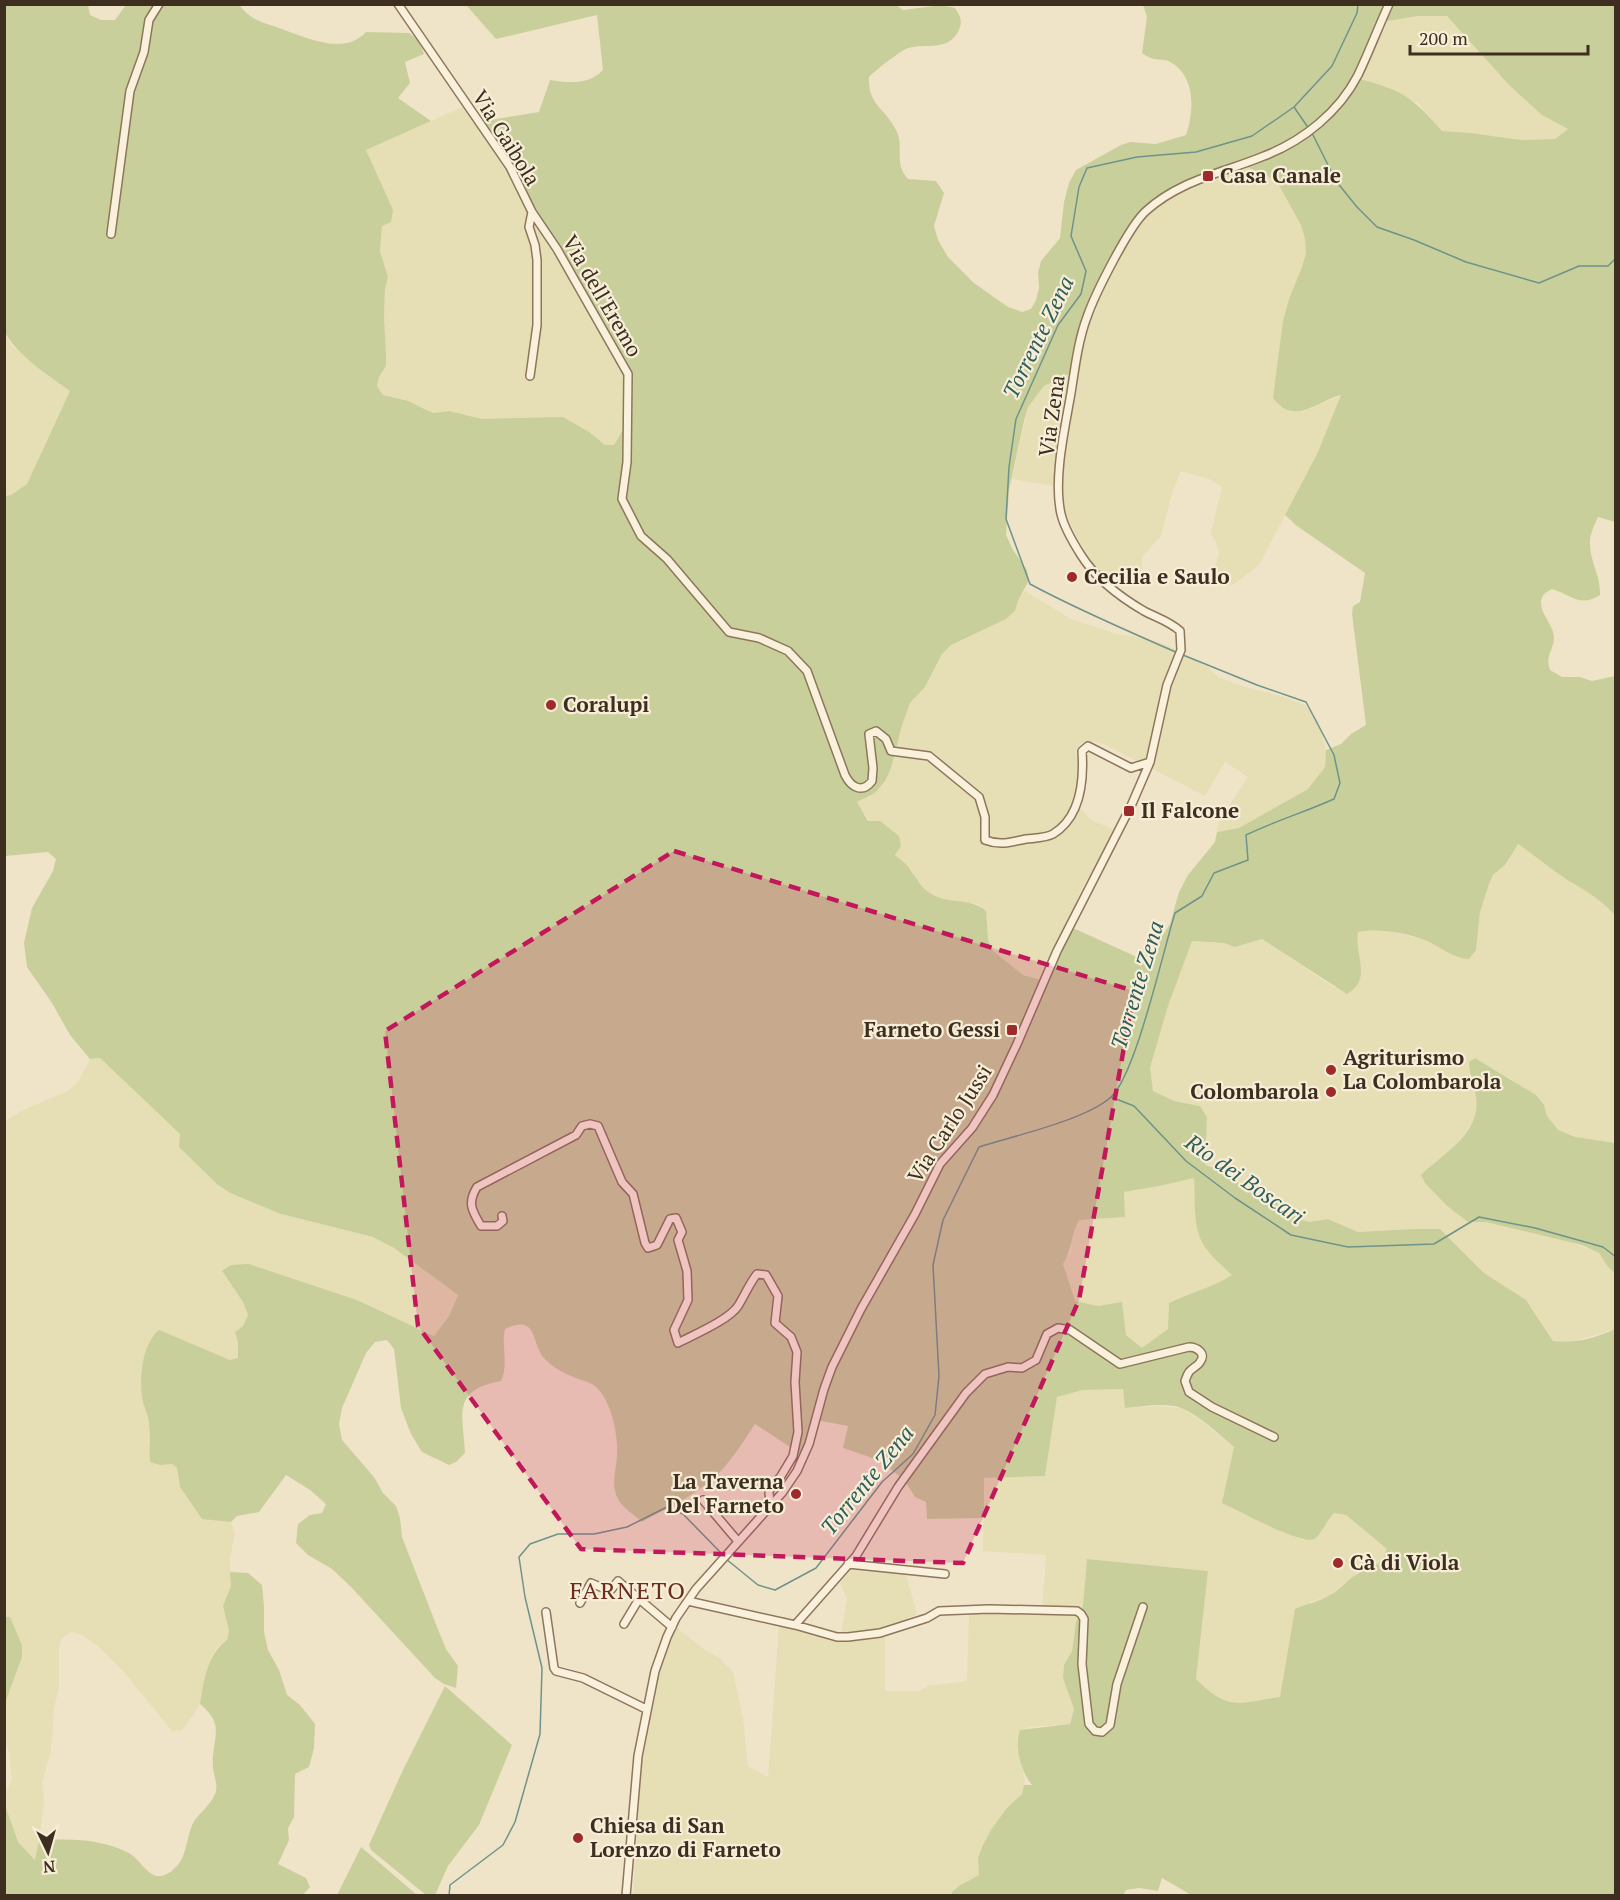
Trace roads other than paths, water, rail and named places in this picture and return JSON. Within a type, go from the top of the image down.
[{"type":"street","points":[[111,234],[130,91],[144,52],[149,20],[159,4]]},
{"type":"street","name":"Via Gaibola","points":[[398,4],[510,167],[532,212],[529,227],[537,260],[537,325],[530,376]]},
{"type":"street","name":"Via Zena","points":[[1173,669],[1181,650],[1180,631],[1171,623],[1147,613],[1121,597],[1094,572],[1080,554],[1061,515],[1059,495],[1062,458],[1077,357],[1087,318],[1131,231],[1144,212],[1181,186],[1282,149],[1319,124],[1336,106],[1357,76],[1389,4]]},
{"type":"street","name":"Via dell'Eremo","points":[[532,212],[557,249],[628,374],[627,462],[622,499],[641,536],[667,559],[729,632],[759,638],[788,651],[807,672],[845,775],[853,786],[864,787],[872,781],[873,768],[869,734],[876,731],[886,739],[891,751],[929,756],[979,797],[985,816],[985,840],[997,845],[1051,835],[1066,823],[1080,796],[1082,750],[1088,746],[1131,768],[1150,762]]},
{"type":"street","name":"Via Carlo Jussi","points":[[626,1896],[638,1756],[655,1671],[672,1627],[688,1601],[782,1493],[797,1471],[809,1444],[832,1367],[861,1309],[915,1214],[940,1164],[972,1128],[993,1095],[1057,951],[1131,806],[1150,762],[1167,685],[1173,669]]},
{"type":"street","points":[[502,1216],[503,1221],[497,1226],[481,1226],[472,1213],[471,1196],[477,1187],[576,1135],[582,1126],[590,1124],[598,1126],[622,1182],[633,1194],[648,1248],[657,1245],[670,1219],[676,1218],[682,1232],[678,1240],[687,1271],[688,1300],[674,1330],[678,1343],[710,1327],[737,1308],[757,1274],[766,1275],[778,1296],[775,1323],[792,1337],[797,1352],[795,1382],[798,1432],[794,1456],[770,1491],[770,1507]]},
{"type":"street","points":[[795,1625],[856,1556],[898,1487],[966,1393],[984,1374],[1008,1367],[1022,1368],[1036,1360],[1047,1334],[1058,1328],[1070,1330],[1120,1364],[1196,1347],[1202,1357],[1185,1381],[1189,1392],[1212,1407],[1274,1437]]},
{"type":"street","points":[[703,1500],[736,1539]]},
{"type":"street","points":[[848,1564],[945,1574]]},
{"type":"street","points":[[580,1603],[591,1583],[610,1591],[618,1581],[672,1627]]},
{"type":"street","points":[[624,1624],[639,1599]]},
{"type":"street","points":[[688,1601],[795,1625],[837,1637],[880,1633],[927,1618],[939,1611],[989,1609],[1077,1611],[1084,1619],[1082,1664],[1089,1724],[1095,1731],[1102,1732],[1110,1725],[1117,1684],[1143,1607]]},
{"type":"street","points":[[546,1612],[556,1671],[583,1678],[646,1710]]},
{"type":"waterway","name":"Torrente Zena","points":[[1178,653],[1030,584],[1006,519],[1009,467],[1016,419],[1058,325],[1081,294],[1086,271],[1071,236],[1079,187],[1087,168],[1137,157],[1196,152],[1252,136],[1294,107],[1332,66],[1357,13],[1358,4]]},
{"type":"waterway","points":[[1294,107],[1307,126]]},
{"type":"waterway","points":[[1313,135],[1336,181],[1377,227],[1466,262],[1539,283],[1579,266],[1608,266],[1616,258]]},
{"type":"waterway","name":"Torrente Zena","points":[[726,1559],[758,1585],[775,1590],[816,1568],[882,1482],[913,1454],[935,1415],[939,1376],[933,1265],[943,1220],[979,1147],[1067,1120],[1085,1113],[1111,1097],[1130,1064],[1139,1039],[1175,913],[1202,896],[1214,873],[1248,860],[1246,835],[1334,799],[1340,783],[1334,755],[1306,702],[1183,655]]},
{"type":"waterway","name":"Rio dei Boscari","points":[[1111,1097],[1134,1106],[1186,1161],[1235,1198],[1291,1235],[1348,1247],[1434,1244],[1479,1217],[1535,1228],[1603,1247],[1616,1257]]},
{"type":"waterway","name":"Torrente Zena","points":[[449,1896],[450,1885],[503,1845],[515,1822],[540,1734],[542,1668],[525,1597],[519,1557],[530,1544],[558,1534],[594,1534],[627,1527],[667,1507],[683,1514],[723,1555]]},
{"type":"place","name":"Casa Canale","points":[[1208,176]]},
{"type":"place","name":"Cecilia e Saulo","points":[[1072,577]]},
{"type":"place","name":"Coralupi","points":[[551,705]]},
{"type":"place","name":"Il Falcone","points":[[1129,811]]},
{"type":"place","name":"Farneto Gessi","points":[[1012,1030]]},
{"type":"place","name":"Agriturismo La Colombarola","points":[[1331,1070]]},
{"type":"place","name":"Colombarola","points":[[1331,1092]]},
{"type":"place","name":"La Taverna Del Farneto","points":[[796,1494]]},
{"type":"place","name":"Cà di Viola","points":[[1338,1563]]},
{"type":"place","name":"Chiesa di San Lorenzo di Farneto","points":[[578,1838]]},
{"type":"district","name":"FARNETO","points":[[628,1591]]}]
